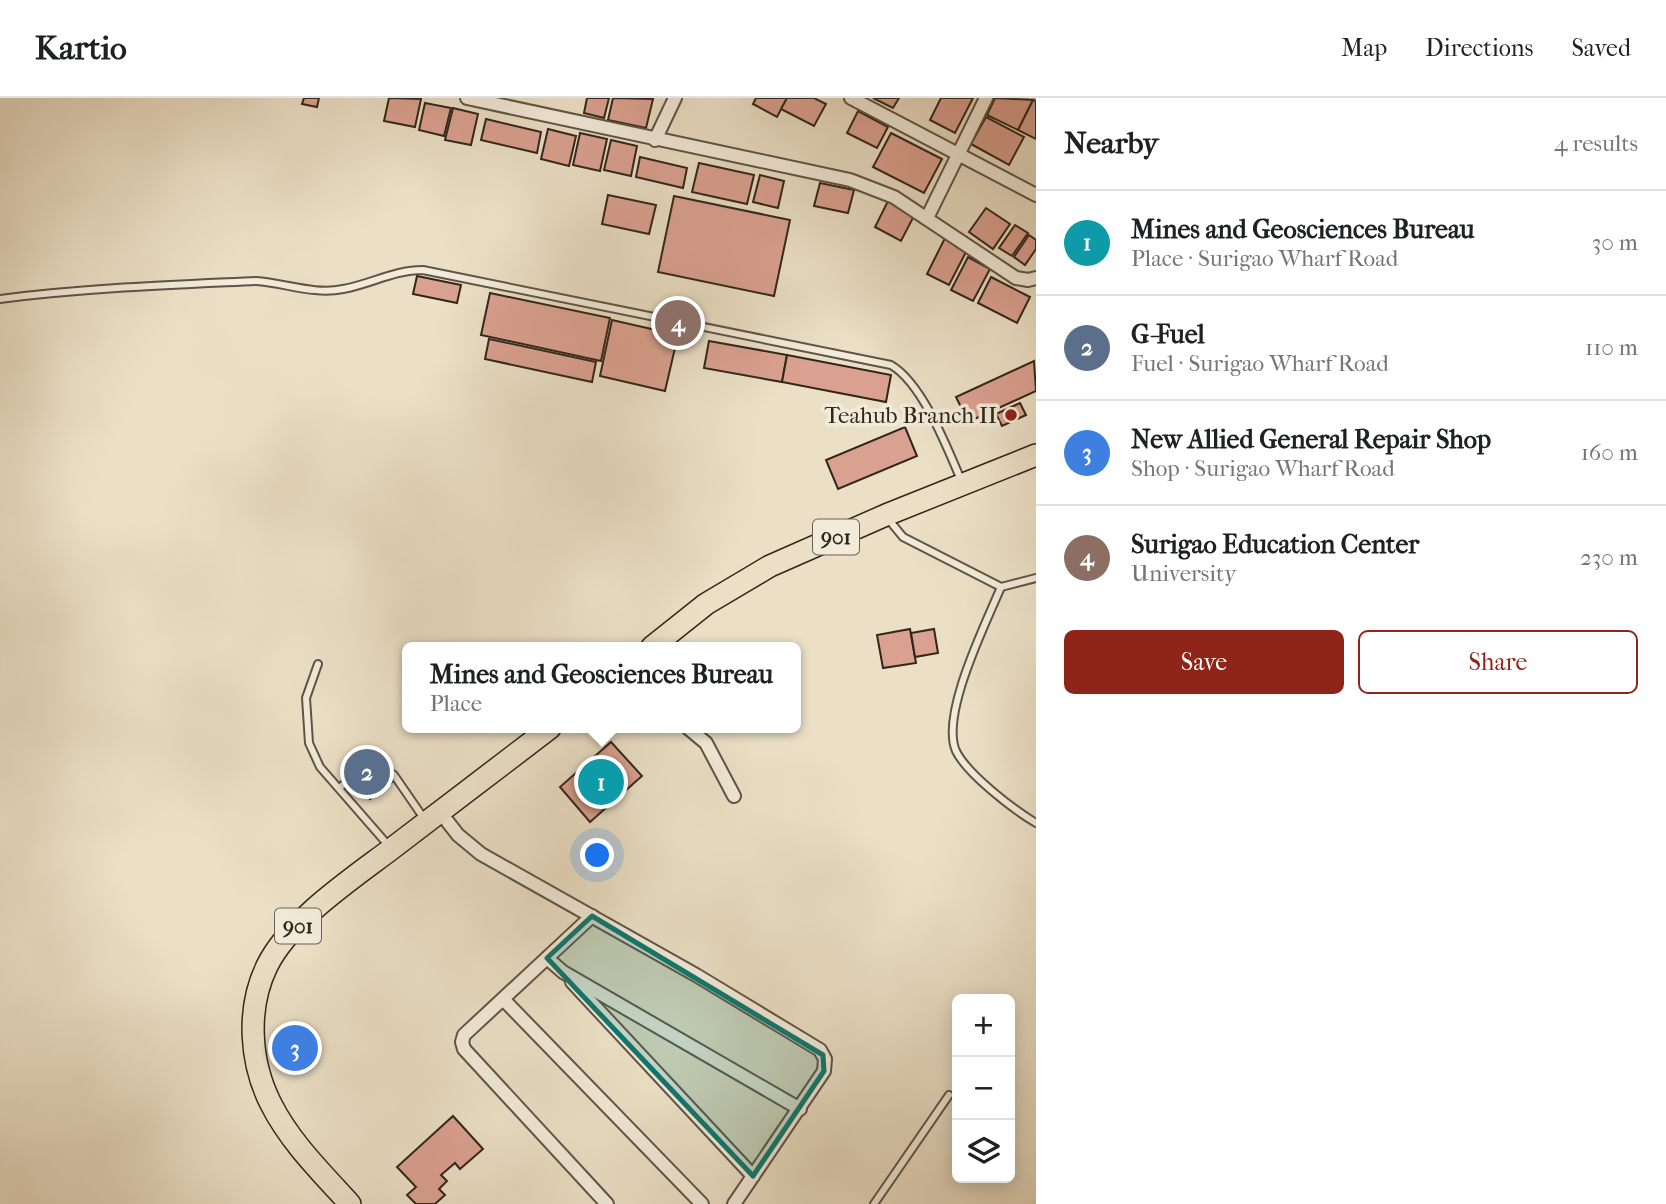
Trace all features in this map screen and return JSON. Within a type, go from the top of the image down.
[{"type":"main road","name":"901","points":[[658,642],[706,604],[759,572],[886,515],[1036,455]]},
{"type":"main road","name":"901","points":[[350,1204],[290,1135],[271,1104],[254,1055],[255,1008],[259,985],[268,964],[296,928],[335,892],[543,733]]},
{"type":"street","points":[[467,98],[850,180],[894,197],[1016,278],[1036,278]]},
{"type":"street","points":[[851,98],[1036,195]]},
{"type":"street","points":[[928,218],[986,98]]},
{"type":"street","points":[[655,140],[670,100]]},
{"type":"street","points":[[694,733],[706,743],[734,796]]},
{"type":"street","points":[[433,817],[481,853],[820,1050],[825,1059],[824,1071],[734,1204]]},
{"type":"street","points":[[592,916],[464,1035],[463,1046],[607,1204]]},
{"type":"street","points":[[547,958],[753,1176]]},
{"type":"street","points":[[563,972],[800,1108]]},
{"type":"street","points":[[503,999],[702,1204]]},
{"type":"lane","points":[[0,299],[51,292],[256,281],[307,289],[342,290],[398,272],[423,270],[891,365],[903,372],[913,383],[948,449],[963,485]]},
{"type":"lane","points":[[886,515],[903,537],[1001,587],[1036,578]]},
{"type":"lane","points":[[1001,587],[958,695],[952,735],[963,762],[1011,806],[1036,823]]},
{"type":"lane","points":[[318,664],[306,698],[309,743],[320,768],[391,849]]},
{"type":"lane","points":[[381,766],[394,775],[433,817]]},
{"type":"lane","points":[[338,789],[353,777]]},
{"type":"lane","points":[[874,1204],[949,1095]]},
{"type":"highlighted area","points":[[592,916],[823,1055],[824,1071],[753,1176],[547,958]]},
{"type":"building","points":[[304,98],[319,98],[317,107],[302,104]]},
{"type":"building","points":[[389,98],[421,99],[415,127],[384,121]]},
{"type":"building","points":[[587,98],[609,98],[604,118],[584,113]]},
{"type":"building","points":[[613,98],[653,99],[646,128],[608,120]]},
{"type":"building","points":[[756,98],[787,98],[777,117],[753,104]]},
{"type":"building","points":[[787,98],[814,98],[826,104],[814,126],[781,109]]},
{"type":"building","points":[[873,98],[899,98],[893,108]]},
{"type":"building","points":[[941,98],[973,98],[955,133],[930,120]]},
{"type":"building","points":[[995,98],[1033,100],[1018,130],[987,115]]},
{"type":"building","points":[[1033,100],[1036,101],[1036,139],[1018,130]]},
{"type":"building","points":[[425,103],[451,108],[444,136],[419,130]]},
{"type":"building","points":[[453,108],[478,114],[471,145],[445,140]]},
{"type":"building","points":[[858,111],[888,127],[877,148],[847,133]]},
{"type":"building","points":[[986,117],[1024,137],[1009,165],[971,144]]},
{"type":"building","points":[[486,119],[541,132],[537,153],[481,140]]},
{"type":"building","points":[[548,129],[576,136],[569,166],[541,159]]},
{"type":"building","points":[[580,133],[607,139],[600,171],[573,165]]},
{"type":"building","points":[[891,133],[942,159],[924,193],[873,167]]},
{"type":"building","points":[[611,140],[637,146],[631,176],[604,170]]},
{"type":"building","points":[[640,157],[687,168],[683,188],[636,177]]},
{"type":"building","points":[[699,163],[754,175],[747,204],[692,192]]},
{"type":"building","points":[[760,175],[784,181],[778,208],[753,202]]},
{"type":"building","points":[[820,183],[854,190],[848,213],[814,206]]},
{"type":"building","points":[[608,195],[656,205],[649,234],[602,224]]},
{"type":"building","points":[[674,196],[790,220],[774,296],[658,272]]},
{"type":"building","points":[[889,199],[916,212],[901,241],[875,227]]},
{"type":"building","points":[[986,208],[1010,224],[993,249],[969,232]]},
{"type":"building","points":[[1015,225],[1028,233],[1012,256],[999,248]]},
{"type":"building","points":[[1029,235],[1036,240],[1036,249],[1025,265],[1014,257]]},
{"type":"building","points":[[945,238],[967,250],[949,285],[927,274]]},
{"type":"building","points":[[968,257],[990,269],[973,301],[951,290]]},
{"type":"building","points":[[417,276],[461,285],[457,303],[413,294]]},
{"type":"building","points":[[991,277],[1030,297],[1017,323],[978,303]]},
{"type":"building","points":[[490,293],[610,318],[601,361],[481,335]]},
{"type":"building","points":[[612,320],[678,335],[665,391],[600,376]]},
{"type":"building","points":[[489,339],[596,362],[592,382],[485,359]]},
{"type":"building","points":[[709,341],[787,355],[782,382],[704,368]]},
{"type":"building","points":[[787,355],[891,375],[886,402],[782,382]]},
{"type":"building","points":[[1034,361],[1036,391],[968,422],[956,397]]},
{"type":"building","name":"Teahub Branch II","points":[[1020,403],[1026,415],[1002,426],[996,414]]},
{"type":"building","points":[[905,427],[917,456],[838,489],[826,460]]},
{"type":"building","points":[[910,629],[916,663],[883,668],[877,635]]},
{"type":"building","points":[[934,629],[938,653],[915,657],[911,633]]},
{"type":"building","points":[[611,742],[642,776],[590,822],[560,787]]},
{"type":"building","points":[[366,747],[392,782],[370,799],[343,764]]},
{"type":"building","points":[[313,1035],[318,1054],[295,1061],[290,1042]]},
{"type":"building","points":[[453,1116],[483,1149],[460,1169],[455,1163],[441,1175],[447,1181],[439,1189],[445,1195],[435,1204],[416,1204],[407,1195],[416,1187],[397,1167]]},
{"type":"place","name":"Surigao Education Center","points":[[678,323]]},
{"type":"place","name":"Teahub Branch II","points":[[1011,415]]},
{"type":"place","name":"G-Fuel","points":[[367,772]]},
{"type":"place","name":"Mines and Geosciences Bureau","points":[[601,782]]},
{"type":"place","name":"New Allied General Repair Shop","points":[[295,1048]]}]
